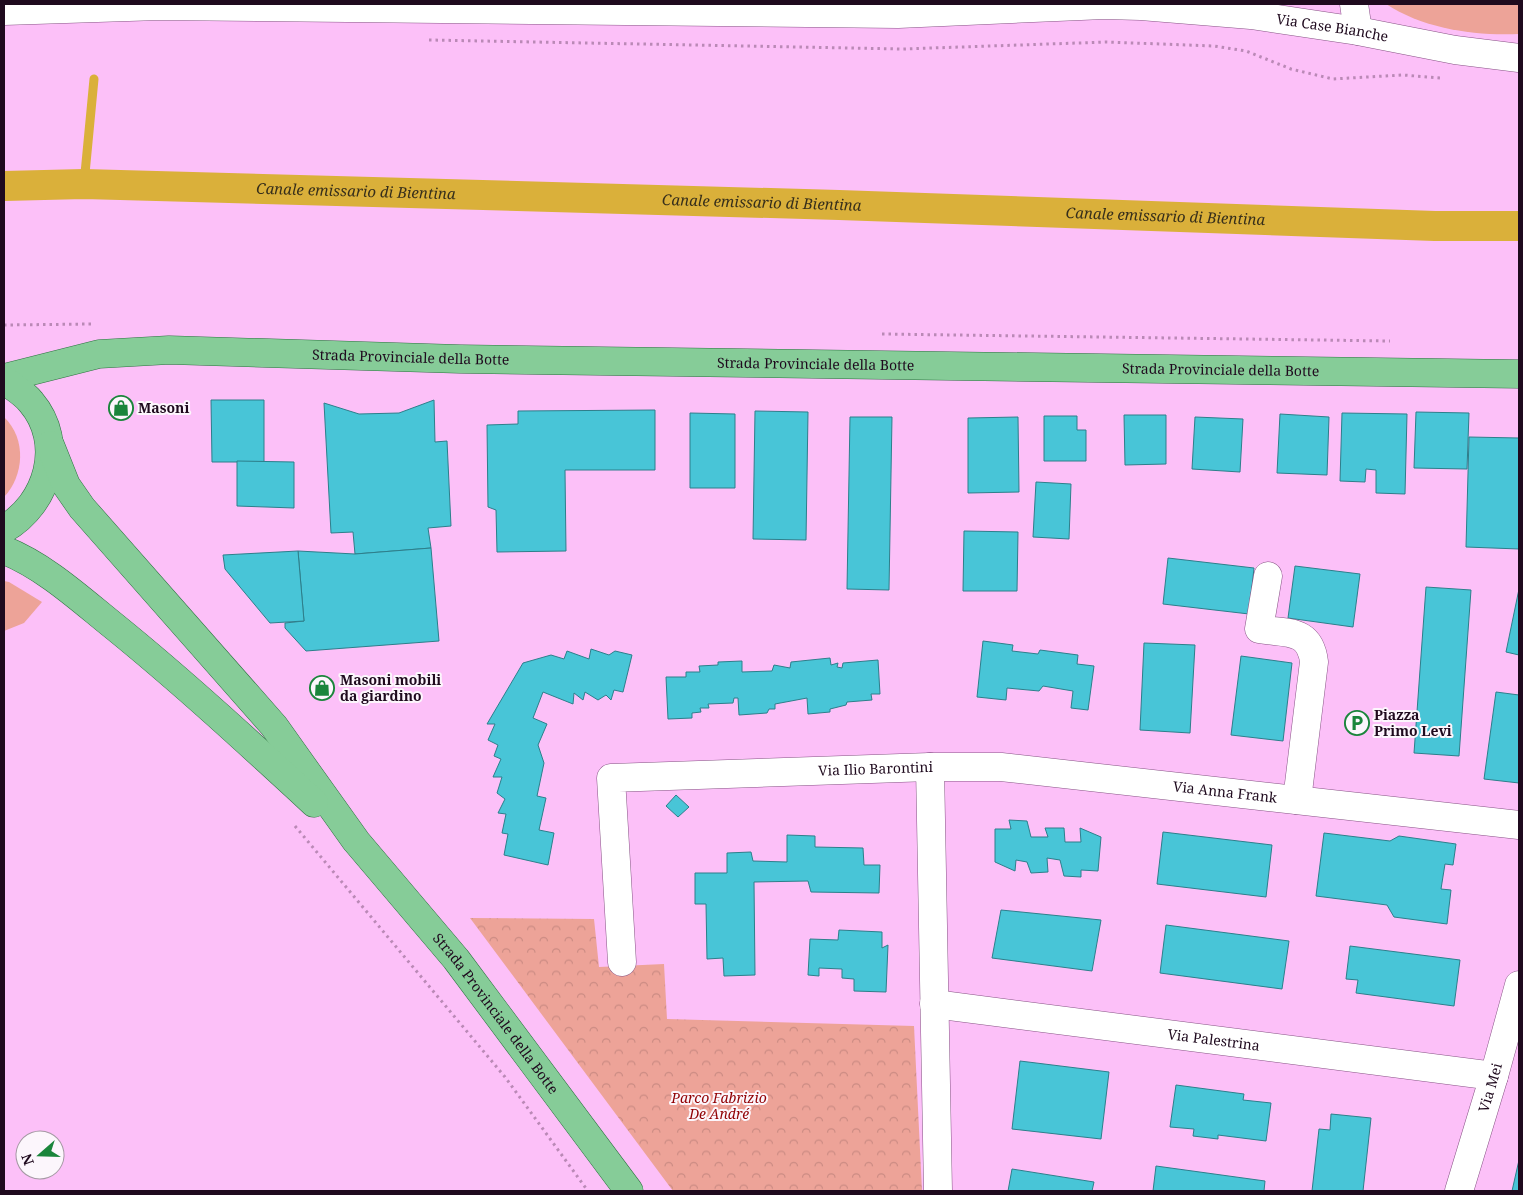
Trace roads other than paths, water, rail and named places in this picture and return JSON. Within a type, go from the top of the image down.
[{"type":"main road","name":"Strada Provinciale della Botte","points":[[4,379],[113,352],[169,350],[460,359],[1519,374]]},
{"type":"main road","points":[[4,379],[32,402],[45,428],[66,485],[82,508],[274,726],[356,841]]},
{"type":"main road","points":[[4,529],[25,512],[40,493],[48,472],[50,445]]},
{"type":"main road","points":[[4,550],[21,557],[61,584],[188,686],[356,841]]},
{"type":"main road","name":"Strada Provinciale della Botte","points":[[356,841],[456,959],[629,1191]]},
{"type":"street","points":[[1354,4],[1358,31]]},
{"type":"street","name":"Via Case Bianche","points":[[4,11],[158,6],[522,7],[898,14],[1104,5],[1251,15],[1358,31],[1455,50],[1519,58]]},
{"type":"street","points":[[1268,576],[1259,629],[1301,636],[1312,647],[1314,662],[1296,800]]},
{"type":"street","name":"Via Anna Frank","points":[[930,767],[1001,767],[1519,825]]},
{"type":"street","name":"Via Ilio Barontini","points":[[622,962],[611,778],[930,767],[938,1191]]},
{"type":"street","name":"Via Mei","points":[[1459,1191],[1519,985]]},
{"type":"street","name":"Via Palestrina","points":[[934,1004],[1494,1076]]},
{"type":"waterway","points":[[84,184],[94,79]]},
{"type":"waterway","name":"Canale emissario di Bientina","points":[[4,186],[84,184],[839,205],[1435,226],[1519,226]]},
{"type":"place","name":"Masoni","points":[[121,408]]},
{"type":"place","name":"Masoni mobili da giardino","points":[[322,688]]},
{"type":"place","name":"Piazza Primo Levi","points":[[1357,723]]},
{"type":"park label","name":"Parco Fabrizio De André","points":[[719,1106]]}]
